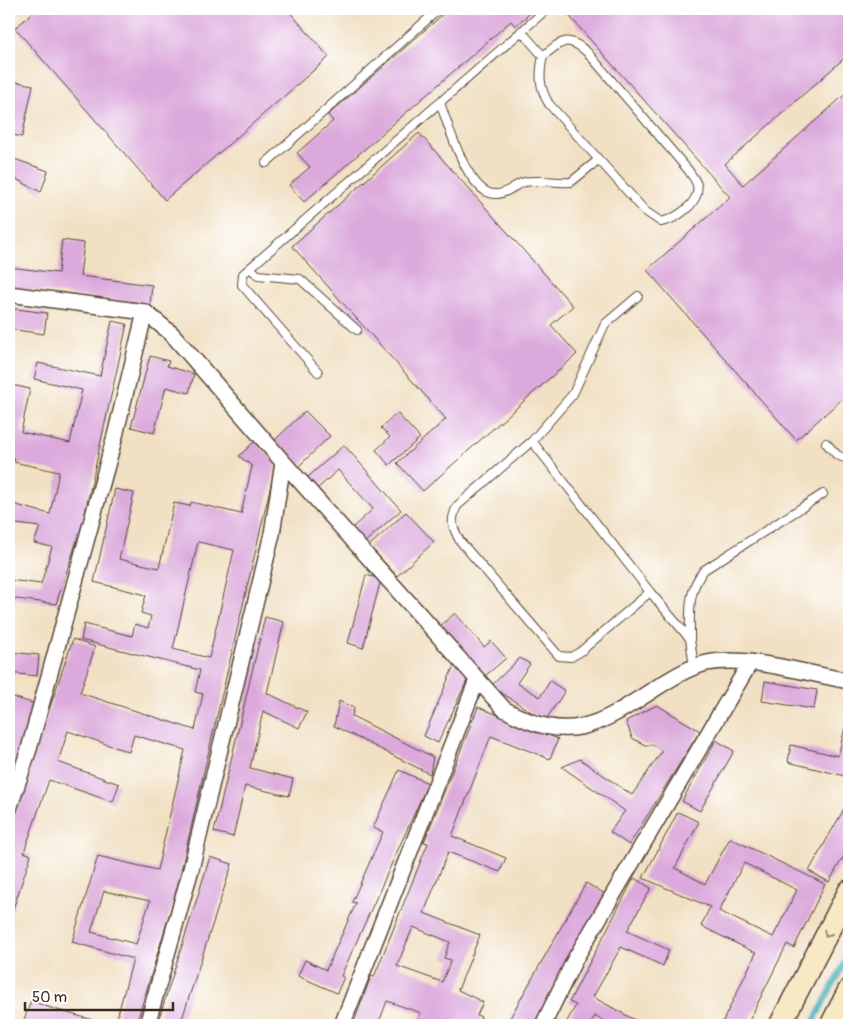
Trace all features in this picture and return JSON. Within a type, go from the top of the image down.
[{"type":"main road","points":[[780,1025],[849,891]]},
{"type":"main road","points":[[831,1025],[849,990]]},
{"type":"street","points":[[9,294],[145,312],[172,334],[477,680],[504,709],[528,722],[556,728],[578,728],[611,718],[672,678],[694,667],[725,661],[750,663],[849,681]]},
{"type":"street","points":[[9,810],[29,749],[112,446],[145,312]]},
{"type":"street","points":[[148,1025],[191,869],[272,534],[283,462]]},
{"type":"street","points":[[543,1025],[575,959],[750,663]]},
{"type":"street","points":[[342,1025],[477,680]]},
{"type":"lane","points":[[266,163],[439,9]]},
{"type":"lane","points":[[318,372],[242,285],[243,274],[547,9]]},
{"type":"lane","points":[[521,31],[543,56]]},
{"type":"lane","points":[[568,40],[578,43],[689,171],[697,185],[696,196],[691,204],[670,220],[662,222],[654,219],[598,160],[549,104],[543,94],[540,71],[543,56],[557,44],[568,40]]},
{"type":"lane","points":[[440,103],[461,161],[479,184],[493,194],[498,194],[523,182],[571,182],[598,160]]},
{"type":"lane","points":[[250,268],[258,275],[300,279],[357,330]]},
{"type":"lane","points":[[638,296],[605,324],[573,394],[532,441],[457,506],[452,517],[452,526],[460,541],[560,656],[571,657],[580,652],[650,592]]},
{"type":"lane","points":[[532,441],[650,592],[690,639]]},
{"type":"lane","points":[[826,443],[837,455],[849,460]]},
{"type":"lane","points":[[694,667],[690,639],[692,591],[696,580],[704,570],[822,494]]},
{"type":"building","points":[[37,9],[287,9],[329,57],[165,200],[15,28]]},
{"type":"building","points":[[449,9],[535,9],[515,26],[511,21],[304,202],[289,185],[310,167],[297,153],[333,121],[328,115]]},
{"type":"building","points":[[563,9],[849,9],[849,54],[725,164],[743,185],[849,91],[849,393],[796,440],[647,270],[730,197]]},
{"type":"building","points":[[11,81],[33,85],[22,137],[9,134],[9,93]]},
{"type":"building","points":[[419,133],[573,306],[551,325],[577,354],[423,491],[397,463],[446,419],[292,246]]},
{"type":"building","points":[[9,157],[48,171],[41,192],[14,178],[9,192]]},
{"type":"building","points":[[62,240],[84,243],[80,276],[152,285],[150,305],[9,287],[9,267],[58,273]]},
{"type":"building","points":[[9,308],[47,313],[44,334],[9,329]]},
{"type":"building","points":[[112,321],[127,324],[83,522],[56,604],[9,598],[9,580],[41,584],[52,547],[34,543],[40,527],[9,523],[9,503],[50,514],[59,472],[14,462],[15,458],[9,457],[9,397],[12,385],[30,389],[21,432],[70,443],[82,390],[34,379],[38,363],[100,376]]},
{"type":"building","points":[[150,356],[169,361],[167,366],[194,374],[189,393],[166,387],[154,433],[131,427]]},
{"type":"building","points":[[305,411],[330,436],[298,467],[274,441]]},
{"type":"building","points":[[397,413],[420,438],[389,465],[376,450],[390,437],[381,428]]},
{"type":"building","points":[[255,441],[276,463],[176,892],[136,1025],[115,1025],[133,959],[72,942],[98,856],[157,870],[185,750],[134,735],[129,752],[68,731],[58,762],[119,784],[113,802],[49,780],[24,852],[31,855],[9,921],[9,829],[73,639],[95,647],[80,693],[195,730],[203,694],[195,692],[200,670],[81,640],[84,624],[132,636],[135,624],[148,628],[151,616],[141,613],[146,595],[94,582],[115,489],[134,493],[119,559],[159,568],[174,503],[190,506],[191,502],[241,514],[252,466],[239,456]],"holes":[[[198,542],[234,550],[209,658],[173,649]],[[104,891],[150,901],[136,944],[91,932]]]},
{"type":"building","points":[[344,445],[401,510],[365,542],[352,528],[373,509],[338,470],[317,489],[307,478]]},
{"type":"building","points":[[406,512],[434,542],[397,576],[369,546]]},
{"type":"building","points":[[366,575],[381,579],[363,648],[348,643]]},
{"type":"building","points":[[455,613],[484,647],[491,641],[506,658],[484,677],[440,626]]},
{"type":"building","points":[[265,617],[284,622],[267,693],[307,712],[299,728],[263,711],[250,768],[293,779],[289,796],[245,786],[233,837],[214,832]]},
{"type":"building","points":[[9,652],[39,655],[37,676],[9,673]]},
{"type":"building","points":[[520,658],[530,664],[517,683],[540,697],[550,681],[565,691],[545,721],[491,686]]},
{"type":"building","points":[[455,663],[469,676],[438,743],[424,736]]},
{"type":"building","points":[[765,681],[817,690],[814,709],[762,701]]},
{"type":"building","points":[[9,696],[36,704],[9,790]]},
{"type":"building","points":[[339,701],[354,708],[352,716],[433,757],[430,774],[334,726]]},
{"type":"building","points":[[657,705],[700,731],[629,845],[610,832],[625,811],[562,767],[580,759],[632,795],[662,751],[653,745],[645,745],[632,738],[626,721]]},
{"type":"building","points":[[478,707],[558,739],[550,759],[491,736],[452,836],[506,858],[500,872],[448,852],[424,913],[480,935],[458,990],[483,1002],[477,1015],[481,1017],[477,1025],[417,1025],[421,1013],[387,1001],[378,1025],[353,1025],[371,976],[374,977],[428,843],[424,842]],"holes":[[[413,927],[450,942],[444,958],[451,960],[442,982],[397,966]]]},
{"type":"building","points":[[849,711],[849,777],[788,762],[791,745],[838,756]]},
{"type":"building","points":[[716,740],[734,751],[700,811],[682,801]]},
{"type":"building","points":[[399,770],[428,783],[341,976],[344,977],[337,993],[298,976],[305,960],[326,970],[356,903],[352,902],[383,832],[373,828]]},
{"type":"building","points":[[849,800],[849,847],[829,882],[809,871]]},
{"type":"building","points":[[678,812],[699,822],[675,868],[705,884],[730,838],[825,884],[794,948],[787,944],[747,1025],[721,1025],[756,953],[701,926],[710,907],[643,878]],"holes":[[[744,863],[797,890],[773,937],[719,911]]]},
{"type":"building","points":[[210,857],[232,864],[180,1025],[157,1025]]},
{"type":"building","points":[[634,878],[651,888],[627,931],[669,950],[663,966],[621,947],[593,997],[644,1025],[611,1025],[595,1016],[590,1025],[565,1025],[576,1005],[569,1002]]},
{"type":"building","points":[[586,883],[607,895],[533,1025],[506,1025]]},
{"type":"building","points":[[9,923],[13,924],[9,936]]},
{"type":"building","points":[[31,1001],[54,1009],[110,1025],[22,1025]]},
{"type":"waterway","points":[[812,1025],[849,954]]}]
